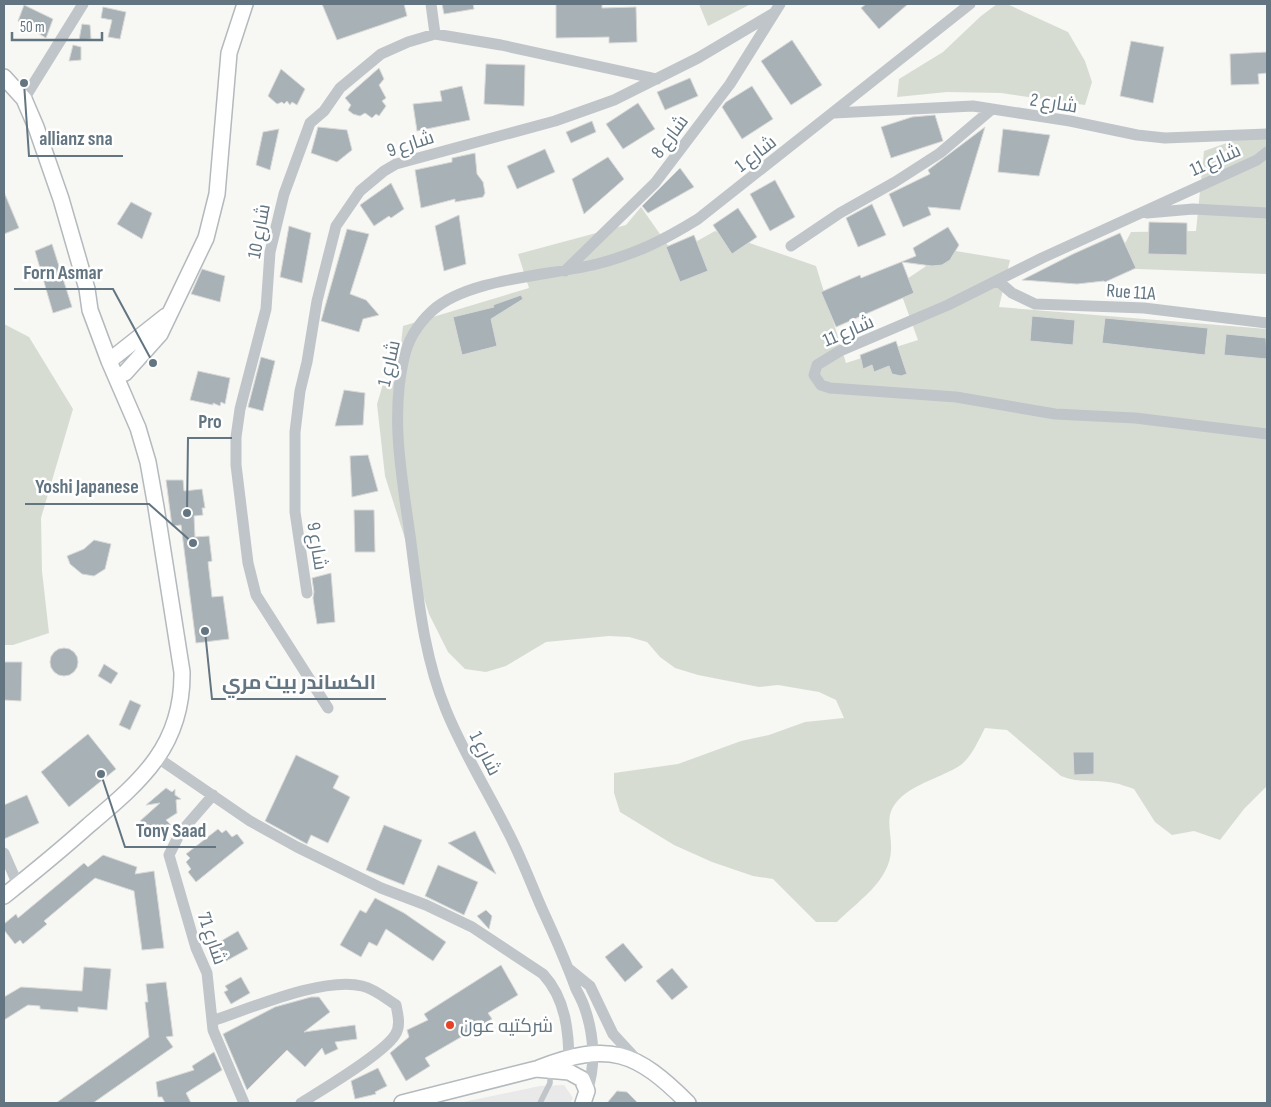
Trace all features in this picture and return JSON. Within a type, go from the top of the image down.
[{"type":"main road","points":[[120,375],[160,334],[206,238],[217,194],[229,53],[245,4]]},
{"type":"main road","points":[[4,77],[24,99],[49,160],[87,290],[100,308],[113,358],[136,404],[138,428],[148,462],[156,507],[182,672],[179,711],[172,731],[158,758],[142,778],[107,810],[4,896]]},
{"type":"main road","points":[[113,358],[168,315]]},
{"type":"main road","points":[[402,1103],[543,1070],[569,1056],[593,1052],[624,1056],[641,1065],[657,1074],[688,1103]]},
{"type":"main road","points":[[543,1070],[569,1072],[582,1078],[585,1100]]},
{"type":"street","points":[[24,99],[83,4]]},
{"type":"street","points":[[431,4],[435,34]]},
{"type":"street","name":"شارع 1","points":[[585,1100],[593,1070],[593,1052],[585,1008],[508,831],[480,781],[446,709],[433,671],[414,568],[398,439],[398,398],[404,357],[414,332],[422,320],[439,304],[463,291],[483,285],[565,271],[632,254],[657,244],[698,219],[970,4]]},
{"type":"street","name":"شارع 9","points":[[307,593],[295,512],[296,413],[317,301],[336,226],[360,191],[384,171],[396,164],[582,112],[657,79],[698,58],[777,8]]},
{"type":"street","name":"شارع 8","points":[[565,271],[655,183],[730,84],[777,8]]},
{"type":"street","name":"شارع 10","points":[[328,708],[256,595],[248,563],[238,485],[236,437],[238,418],[266,309],[270,252],[279,213],[298,152],[310,123],[324,111],[340,88],[381,54],[408,42],[435,34],[500,45],[657,79]]},
{"type":"street","name":"شارع 2","points":[[834,113],[948,106],[992,109],[1070,121],[1137,135],[1165,138],[1267,134]]},
{"type":"street","points":[[792,246],[840,213],[895,182],[940,153],[992,109]]},
{"type":"street","name":"شارع 11","points":[[1267,152],[1257,160],[1042,258],[940,309],[822,361],[814,369],[816,380],[830,388],[956,397],[1055,414],[1135,418],[1267,434]]},
{"type":"street","points":[[1140,214],[1193,209],[1267,213]]},
{"type":"street","name":"Rue 11A","points":[[998,281],[1012,293],[1035,304],[1144,308],[1267,323]]},
{"type":"street","points":[[158,758],[250,821],[296,847],[381,888],[426,905],[472,927],[543,974],[551,983],[563,1007],[569,1072]]},
{"type":"street","name":"شارع 71","points":[[213,796],[180,833],[169,855],[196,948],[207,973],[213,1030],[219,1048],[244,1103]]},
{"type":"street","points":[[4,853],[18,885]]},
{"type":"street","points":[[569,969],[590,986],[613,1034],[641,1065]]},
{"type":"street","points":[[212,1021],[290,994],[344,985],[361,986],[380,993],[396,1005],[399,1024],[396,1035],[372,1056],[301,1103]]},
{"type":"lane","points":[[540,1103],[550,1083],[543,1070]]},
{"type":"shaded area","points":[[699,4],[751,4],[708,26]]},
{"type":"shaded area","points":[[997,4],[1007,4],[1068,32],[1085,61],[1092,82],[1085,105],[1001,93],[947,92],[897,97],[899,79],[943,52],[981,16]]},
{"type":"shaded area","points":[[1264,130],[1267,134],[1267,274],[1112,268],[1131,232],[1196,231],[1204,151]]},
{"type":"shaded area","points":[[641,207],[674,254],[715,231],[816,266],[846,363],[918,340],[898,285],[950,250],[1010,260],[999,307],[1267,329],[1267,786],[1244,809],[1220,840],[1194,831],[1172,835],[1155,822],[1134,789],[1114,783],[1082,781],[1061,776],[1007,730],[985,728],[966,761],[915,788],[898,801],[892,809],[889,819],[891,850],[885,872],[879,881],[863,899],[837,922],[816,922],[773,879],[753,876],[712,862],[674,845],[620,812],[614,793],[614,773],[678,764],[741,741],[769,735],[805,722],[844,718],[836,700],[819,692],[778,685],[759,687],[698,675],[675,668],[660,657],[647,642],[629,637],[609,636],[546,642],[506,666],[486,672],[465,669],[448,652],[429,614],[385,476],[377,404],[383,384],[397,381],[403,326],[529,288],[518,254],[626,225]]},
{"type":"shaded area","points":[[4,324],[29,337],[73,409],[41,518],[42,571],[49,633],[13,645],[4,645]]},
{"type":"shaded area","points":[[564,1085],[573,1098],[570,1103],[459,1103],[540,1086]]},
{"type":"building","points":[[322,4],[404,4],[407,16],[337,40]]},
{"type":"building","points":[[442,4],[473,4],[474,9],[444,14]]},
{"type":"building","points":[[556,4],[602,4],[602,8],[636,7],[637,42],[609,43],[609,37],[556,38]]},
{"type":"building","points":[[866,4],[908,4],[879,29],[861,8]]},
{"type":"building","points":[[24,5],[53,19],[46,38],[18,21]]},
{"type":"building","points":[[103,7],[126,12],[120,39],[108,37],[112,20],[101,18]]},
{"type":"building","points":[[82,24],[90,25],[91,39],[79,40]]},
{"type":"building","points":[[792,40],[822,85],[791,105],[761,61]]},
{"type":"building","points":[[1131,41],[1164,47],[1153,103],[1120,96]]},
{"type":"building","points":[[73,45],[81,47],[81,60],[69,61]]},
{"type":"building","points":[[1267,52],[1267,73],[1258,74],[1259,84],[1231,85],[1230,54]]},
{"type":"building","points":[[486,64],[525,65],[524,106],[484,104]]},
{"type":"building","points":[[379,68],[384,79],[379,85],[386,98],[382,101],[386,106],[379,116],[376,114],[372,118],[365,113],[360,116],[353,114],[348,110],[351,105],[345,98]]},
{"type":"building","points":[[281,69],[305,89],[297,105],[292,102],[290,105],[287,101],[284,104],[282,102],[277,104],[268,96]]},
{"type":"building","points":[[690,78],[698,96],[665,110],[657,92]]},
{"type":"building","points":[[462,86],[470,120],[417,131],[413,104],[442,101],[440,91]]},
{"type":"building","points":[[752,86],[773,119],[742,139],[722,107],[726,102]]},
{"type":"building","points":[[638,103],[655,129],[623,149],[606,124]]},
{"type":"building","points":[[935,115],[943,141],[891,158],[881,127],[912,117]]},
{"type":"building","points":[[592,121],[596,132],[571,143],[566,132]]},
{"type":"building","points":[[318,127],[347,130],[352,150],[337,162],[311,153]]},
{"type":"building","points":[[985,127],[960,210],[928,207],[931,215],[903,227],[889,194],[930,174],[928,170]]},
{"type":"building","points":[[279,129],[270,170],[256,165],[263,132]]},
{"type":"building","points":[[1003,129],[1050,135],[1039,176],[998,172]]},
{"type":"building","points":[[545,149],[555,172],[517,189],[507,166]]},
{"type":"building","points":[[475,153],[477,174],[483,182],[485,193],[483,197],[455,202],[455,199],[421,208],[415,170],[452,162],[452,158]]},
{"type":"building","points":[[608,157],[624,179],[584,214],[572,179]]},
{"type":"building","points":[[680,168],[694,187],[648,213],[642,206]]},
{"type":"building","points":[[775,180],[795,217],[770,231],[750,194]]},
{"type":"building","points":[[391,183],[404,209],[374,226],[360,205]]},
{"type":"building","points":[[4,192],[19,228],[4,234]]},
{"type":"building","points":[[131,202],[152,213],[142,239],[117,224]]},
{"type":"building","points":[[872,204],[886,235],[858,247],[846,218]]},
{"type":"building","points":[[738,208],[757,237],[732,254],[713,225]]},
{"type":"building","points":[[459,215],[466,264],[444,271],[435,226]]},
{"type":"building","points":[[1149,222],[1187,223],[1187,255],[1148,254]]},
{"type":"building","points":[[289,226],[311,233],[302,283],[280,277]]},
{"type":"building","points":[[948,227],[959,245],[950,260],[942,265],[932,266],[902,262],[914,293],[836,327],[821,292],[860,275],[861,278],[916,256],[913,248]]},
{"type":"building","points":[[347,229],[369,234],[350,294],[366,300],[379,315],[363,319],[359,332],[321,321]]},
{"type":"building","points":[[1120,233],[1136,268],[1105,282],[1077,284],[1022,280],[1073,254]]},
{"type":"building","points":[[694,235],[708,271],[680,282],[666,247]]},
{"type":"building","points":[[52,244],[72,307],[53,313],[35,251]]},
{"type":"building","points":[[202,269],[225,276],[220,302],[191,294]]},
{"type":"building","points":[[521,295],[523,299],[491,319],[497,346],[462,355],[453,317],[494,307],[493,305]]},
{"type":"building","points":[[1032,316],[1075,320],[1073,345],[1030,341]]},
{"type":"building","points":[[1105,318],[1208,328],[1205,355],[1102,343]]},
{"type":"building","points":[[1226,334],[1266,338],[1267,359],[1224,355]]},
{"type":"building","points":[[896,341],[907,374],[901,376],[892,374],[889,366],[874,372],[872,365],[863,369],[860,355]]},
{"type":"building","points":[[261,357],[275,361],[263,411],[248,407]]},
{"type":"building","points":[[198,371],[230,378],[225,404],[221,402],[220,406],[213,403],[213,405],[190,400]]},
{"type":"building","points":[[344,390],[365,393],[363,425],[335,426]]},
{"type":"building","points":[[368,455],[378,491],[352,497],[350,456]]},
{"type":"building","points":[[166,480],[183,480],[184,491],[202,489],[205,508],[202,508],[203,515],[194,516],[195,537],[209,536],[212,561],[208,562],[212,597],[223,596],[229,639],[196,643],[181,525],[172,526]]},
{"type":"building","points":[[354,510],[374,510],[375,552],[355,552]]},
{"type":"building","points":[[94,540],[111,544],[105,569],[94,576],[82,574],[70,564],[67,556],[84,549]]},
{"type":"building","points":[[331,573],[335,622],[317,624],[312,578]]},
{"type":"building","points":[[64,648],[74,652],[78,662],[74,672],[64,676],[54,672],[50,662],[54,652]]},
{"type":"building","points":[[4,662],[22,662],[21,701],[4,700]]},
{"type":"building","points":[[104,664],[118,673],[111,684],[98,676]]},
{"type":"building","points":[[130,700],[141,705],[130,730],[119,725]]},
{"type":"building","points":[[88,734],[116,769],[69,807],[41,772]]},
{"type":"building","points":[[1073,752],[1094,752],[1094,774],[1074,775]]},
{"type":"building","points":[[296,755],[339,776],[333,788],[350,797],[328,843],[311,835],[307,844],[265,821]]},
{"type":"building","points":[[166,788],[172,792],[175,789],[175,795],[181,799],[176,800],[177,813],[166,820],[171,825],[158,836],[140,821],[160,803],[146,805]]},
{"type":"building","points":[[27,795],[39,823],[4,839],[4,805]]},
{"type":"building","points":[[384,825],[422,840],[404,885],[366,870]]},
{"type":"building","points":[[218,829],[222,833],[226,830],[232,837],[237,834],[244,843],[196,882],[188,872],[191,869],[186,862],[190,858],[186,854]]},
{"type":"building","points":[[475,831],[496,874],[448,843]]},
{"type":"building","points":[[103,855],[137,867],[135,874],[154,871],[164,948],[142,950],[134,891],[95,878],[44,921],[47,924],[23,944],[20,940],[15,944],[4,930],[4,924],[16,914],[18,918],[84,863],[88,867]]},
{"type":"building","points":[[438,865],[478,882],[464,915],[425,896]]},
{"type":"building","points":[[375,898],[404,913],[446,942],[433,961],[386,929],[377,946],[369,942],[361,957],[340,945],[360,910],[366,913]]},
{"type":"building","points":[[486,910],[492,916],[489,929],[477,916]]},
{"type":"building","points":[[238,931],[248,949],[226,961],[216,944]]},
{"type":"building","points":[[623,943],[643,967],[625,982],[605,957]]},
{"type":"building","name":"شركتيه عون","points":[[501,965],[518,995],[488,1013],[492,1019],[425,1058],[430,1066],[406,1081],[390,1053],[409,1037],[407,1030],[428,1020],[424,1014]]},
{"type":"building","points":[[84,967],[111,969],[107,1010],[78,1007],[78,1012],[40,1009],[40,1006],[28,1005],[4,1020],[4,997],[21,987],[82,991]]},
{"type":"building","points":[[672,968],[688,987],[672,1000],[656,981]]},
{"type":"building","points":[[241,977],[250,993],[231,1004],[224,992],[228,990],[225,986]]},
{"type":"building","points":[[166,982],[173,1036],[166,1037],[173,1047],[93,1103],[56,1103],[149,1037],[145,1002],[148,1002],[146,984]]},
{"type":"building","points":[[311,997],[319,997],[330,1012],[304,1032],[355,1025],[357,1039],[335,1042],[338,1049],[325,1055],[322,1048],[305,1067],[287,1050],[247,1090],[223,1034],[275,1007]]},
{"type":"building","points":[[214,1052],[222,1070],[186,1093],[191,1103],[165,1103],[162,1097],[158,1097],[156,1082],[194,1070],[192,1066]]},
{"type":"building","points":[[378,1068],[387,1086],[375,1092],[376,1094],[355,1099],[351,1081]]},
{"type":"building","points":[[617,1091],[627,1092],[638,1103],[607,1103]]},
{"type":"place","name":"allianz sna","points":[[24,83]]},
{"type":"place","name":"Forn Asmar","points":[[153,363]]},
{"type":"place","name":"Pro","points":[[187,513]]},
{"type":"place","name":"Yoshi Japanese","points":[[193,543]]},
{"type":"place","name":"الكساندر بيت مري","points":[[205,631]]},
{"type":"place","name":"Tony Saad","points":[[101,774]]},
{"type":"place","name":"شركتيه عون","points":[[450,1025]]}]
